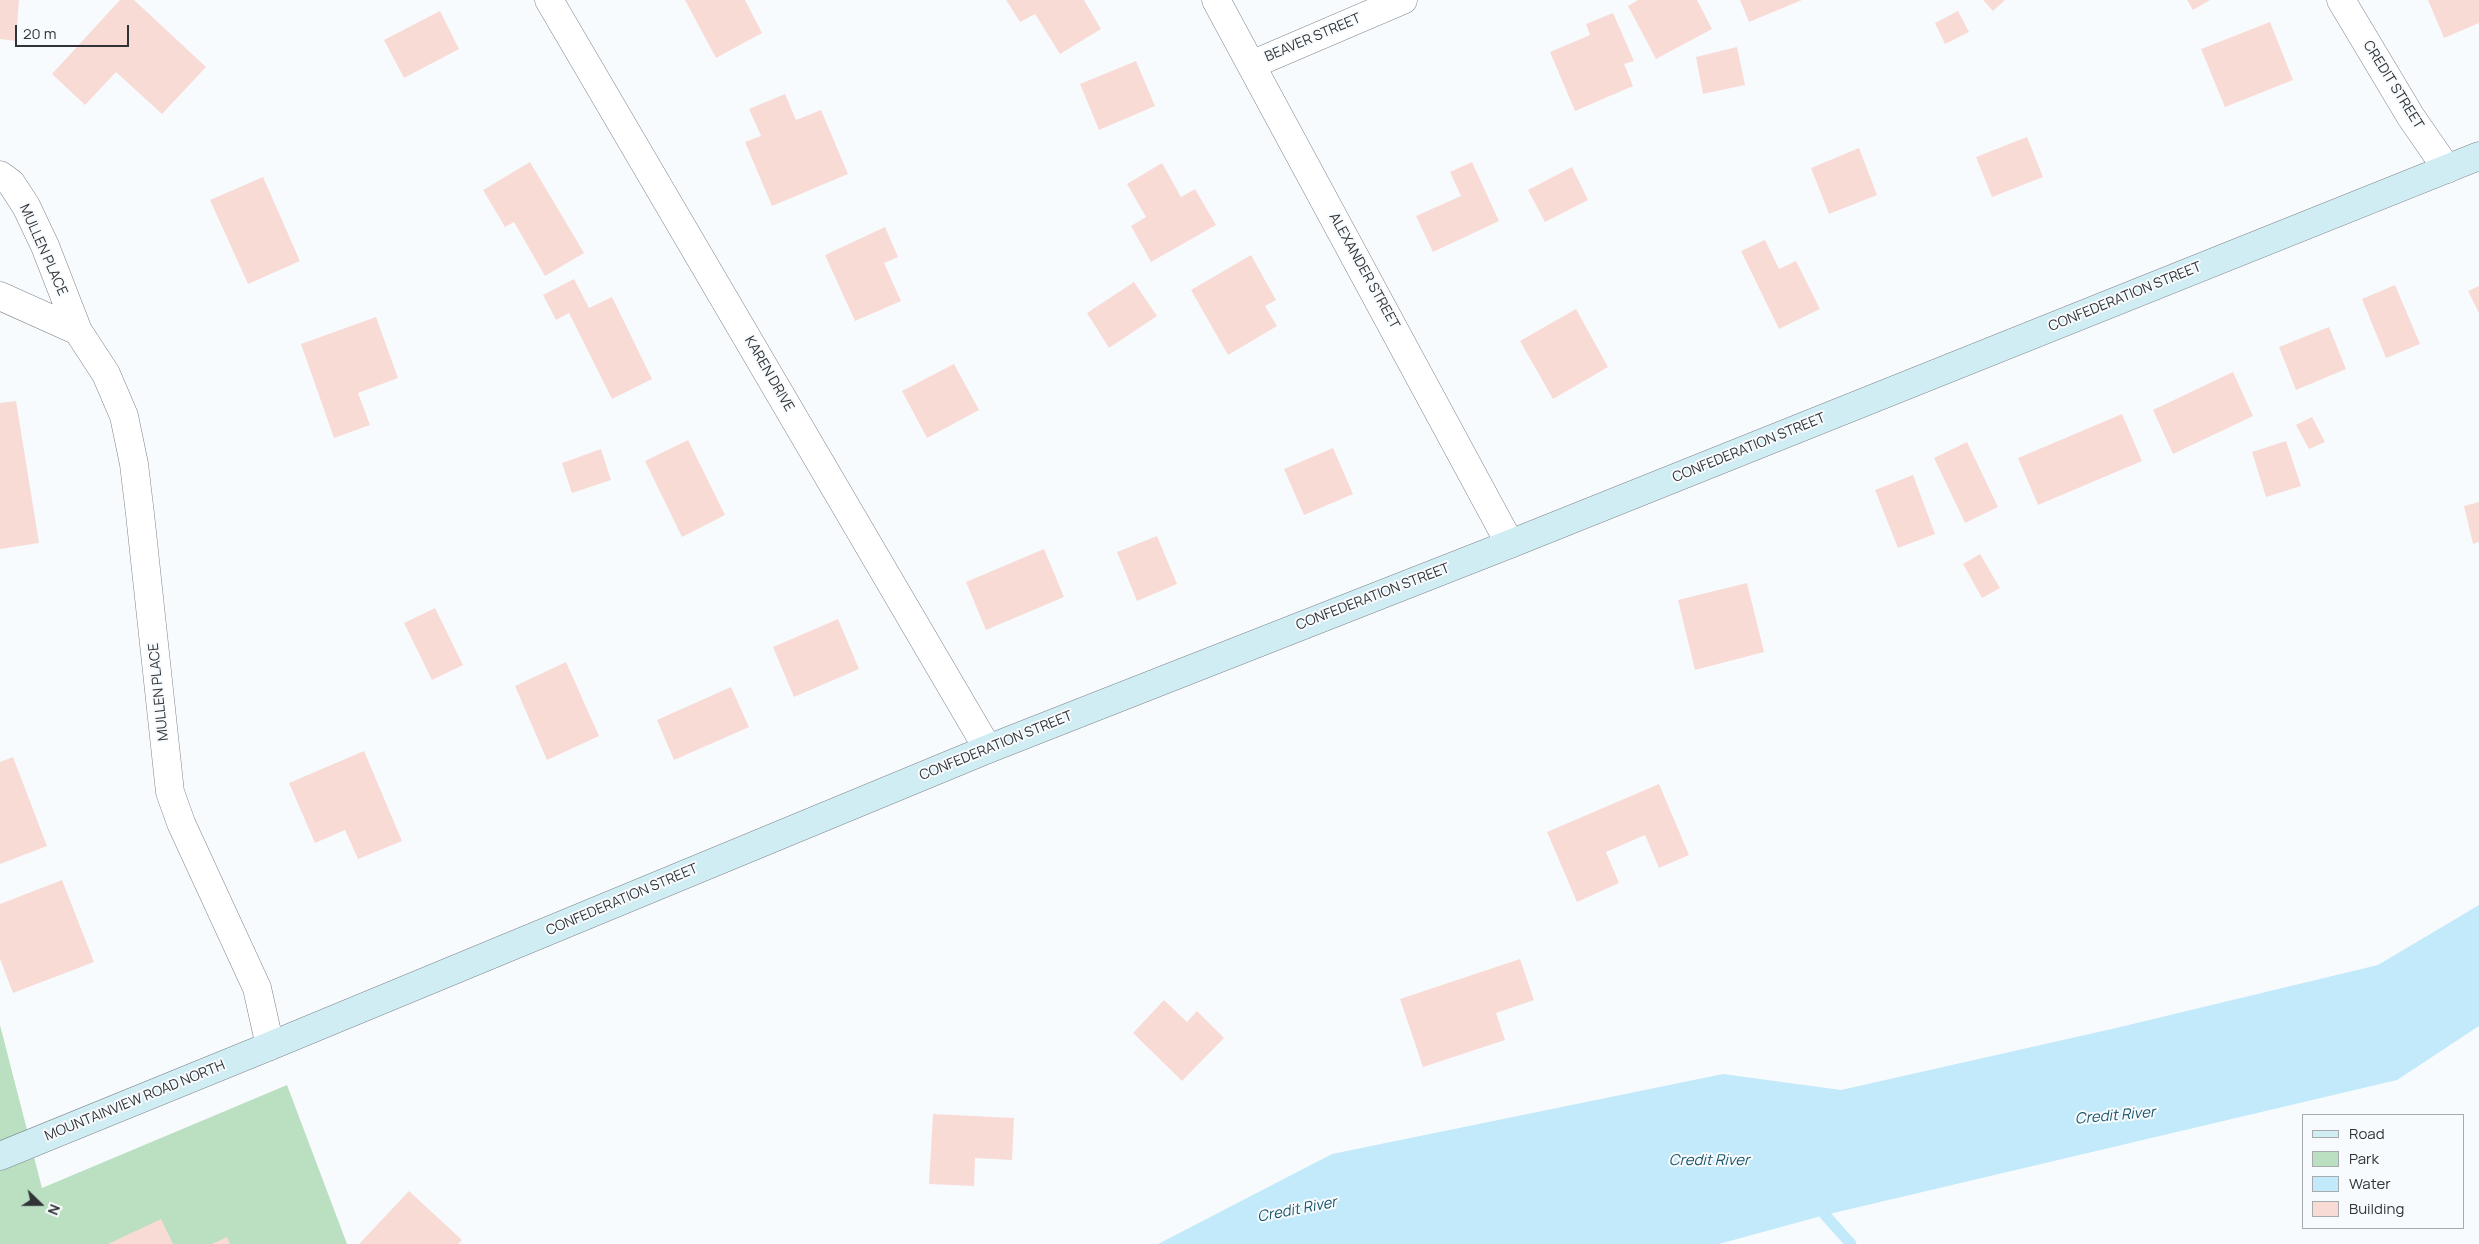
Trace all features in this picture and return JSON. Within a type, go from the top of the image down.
[{"type":"main road","name":"CONFEDERATION STREET","points":[[270,1046],[988,748],[1510,544],[2479,156]]},
{"type":"main road","name":"MOUNTAINVIEW ROAD NORTH","points":[[0,1156],[270,1046]]},
{"type":"street","name":"KAREN DRIVE","points":[[549,0],[988,748]]},
{"type":"street","name":"ALEXANDER STREET","points":[[1216,0],[1510,544]]},
{"type":"street","name":"BEAVER STREET","points":[[1251,65],[1403,0]]},
{"type":"street","name":"CREDIT STREET","points":[[2341,0],[2411,117],[2446,169]]},
{"type":"street","name":"MULLEN PLACE","points":[[0,175],[11,183],[26,206],[45,246],[78,330],[106,374],[124,416],[134,464],[170,792],[180,823],[257,988],[270,1046]]},
{"type":"street","name":"MULLEN PLACE","points":[[0,296],[78,330]]},
{"type":"green space","points":[[0,1025],[42,1188],[287,1085],[347,1244],[0,1244]]},
{"type":"water","name":"Credit River","points":[[2479,905],[2479,1026],[2397,1080],[1825,1215],[1719,1244],[1158,1244],[1332,1154],[1723,1074],[1841,1090],[2116,1028],[2378,965]]},
{"type":"building","points":[[0,0],[19,0],[16,41],[0,39]]},
{"type":"building","points":[[120,0],[134,0],[206,67],[162,114],[116,72],[85,105],[52,74]]},
{"type":"building","points":[[685,0],[745,0],[762,33],[716,58]]},
{"type":"building","points":[[1006,0],[1084,0],[1101,29],[1060,54],[1035,14],[1020,22]]},
{"type":"building","points":[[1638,0],[1697,0],[1712,29],[1656,59],[1628,6]]},
{"type":"building","points":[[1740,0],[1802,0],[1749,22]]},
{"type":"building","points":[[1983,0],[2005,0],[1993,11]]},
{"type":"building","points":[[2187,0],[2210,0],[2193,10]]},
{"type":"building","points":[[2428,0],[2479,0],[2479,23],[2444,38]]},
{"type":"building","points":[[440,11],[459,49],[404,78],[384,40]]},
{"type":"building","points":[[1958,11],[1969,32],[1945,44],[1935,23]]},
{"type":"building","points":[[1613,13],[1634,61],[1624,64],[1633,86],[1575,111],[1550,52],[1590,35],[1586,24]]},
{"type":"building","points":[[2270,22],[2293,80],[2225,107],[2201,49]]},
{"type":"building","points":[[1737,47],[1745,85],[1703,94],[1696,57]]},
{"type":"building","points":[[1136,61],[1155,106],[1099,130],[1080,84]]},
{"type":"building","points":[[785,94],[796,120],[821,110],[848,174],[772,206],[745,142],[761,136],[749,109]]},
{"type":"building","points":[[2027,137],[2043,177],[1992,197],[1976,157]]},
{"type":"building","points":[[1859,148],[1877,195],[1829,214],[1811,168]]},
{"type":"building","points":[[530,162],[584,253],[545,276],[514,222],[505,227],[483,190]]},
{"type":"building","points":[[1472,162],[1499,221],[1433,252],[1416,216],[1461,196],[1450,172]]},
{"type":"building","points":[[1162,163],[1181,197],[1195,189],[1216,225],[1151,262],[1131,226],[1146,217],[1127,184]]},
{"type":"building","points":[[1572,167],[1588,200],[1545,222],[1528,190]]},
{"type":"building","points":[[263,177],[300,261],[248,284],[210,200]]},
{"type":"building","points":[[885,227],[898,257],[884,263],[901,301],[855,321],[825,255]]},
{"type":"building","points":[[1765,240],[1779,269],[1796,261],[1820,309],[1779,329],[1741,251]]},
{"type":"building","points":[[1251,255],[1276,300],[1265,306],[1277,326],[1228,355],[1191,290]]},
{"type":"building","points":[[574,279],[589,308],[612,297],[652,379],[612,399],[569,313],[556,320],[543,295]]},
{"type":"building","points":[[1134,282],[1157,316],[1109,348],[1087,313]]},
{"type":"building","points":[[2395,285],[2420,344],[2386,358],[2362,299]]},
{"type":"building","points":[[2479,286],[2479,313],[2468,291]]},
{"type":"building","points":[[1576,309],[1608,367],[1553,399],[1520,341]]},
{"type":"building","points":[[376,317],[398,378],[358,393],[370,425],[334,438],[301,344]]},
{"type":"building","points":[[2329,327],[2346,369],[2296,390],[2279,347]]},
{"type":"building","points":[[954,364],[979,410],[927,438],[902,391]]},
{"type":"building","points":[[2233,372],[2253,416],[2173,454],[2153,410]]},
{"type":"building","points":[[16,401],[39,543],[0,549],[0,403]]},
{"type":"building","points":[[2122,414],[2142,461],[2038,505],[2018,458]]},
{"type":"building","points":[[2312,417],[2325,442],[2309,449],[2296,425]]},
{"type":"building","points":[[688,440],[725,515],[682,537],[645,461]]},
{"type":"building","points":[[2286,441],[2301,486],[2266,497],[2252,452]]},
{"type":"building","points":[[1967,442],[1998,507],[1965,523],[1934,458]]},
{"type":"building","points":[[1333,448],[1353,494],[1304,515],[1284,469]]},
{"type":"building","points":[[601,449],[611,480],[572,493],[562,463]]},
{"type":"building","points":[[1913,475],[1935,534],[1898,548],[1875,490]]},
{"type":"building","points":[[2479,502],[2479,542],[2473,544],[2464,506]]},
{"type":"building","points":[[1157,536],[1177,584],[1137,601],[1117,552]]},
{"type":"building","points":[[1044,549],[1064,597],[986,630],[966,582]]},
{"type":"building","points":[[1980,554],[2000,588],[1982,598],[1963,564]]},
{"type":"building","points":[[1747,583],[1764,652],[1695,670],[1678,600]]},
{"type":"building","points":[[435,608],[463,665],[432,680],[404,623]]},
{"type":"building","points":[[838,619],[859,669],[794,697],[773,647]]},
{"type":"building","points":[[566,662],[599,736],[547,760],[515,686]]},
{"type":"building","points":[[731,687],[749,727],[674,760],[657,720]]},
{"type":"building","points":[[364,751],[402,841],[358,859],[345,830],[315,843],[289,783]]},
{"type":"building","points":[[13,757],[47,846],[0,864],[0,762]]},
{"type":"building","points":[[1659,784],[1689,855],[1659,868],[1645,835],[1606,852],[1619,883],[1577,902],[1547,832]]},
{"type":"building","points":[[62,880],[94,962],[13,993],[0,959],[0,904]]},
{"type":"building","points":[[1520,959],[1534,1000],[1496,1013],[1505,1040],[1423,1067],[1400,999]]},
{"type":"building","points":[[1164,1000],[1187,1022],[1197,1011],[1224,1038],[1182,1081],[1133,1033]]},
{"type":"building","points":[[933,1114],[1014,1118],[1012,1160],[975,1158],[974,1186],[929,1184]]},
{"type":"building","points":[[409,1191],[462,1240],[458,1244],[359,1244]]},
{"type":"building","points":[[161,1219],[173,1244],[108,1244]]},
{"type":"building","points":[[227,1237],[230,1244],[212,1244]]},
{"type":"waterway","points":[[1825,1215],[1851,1244]]}]
